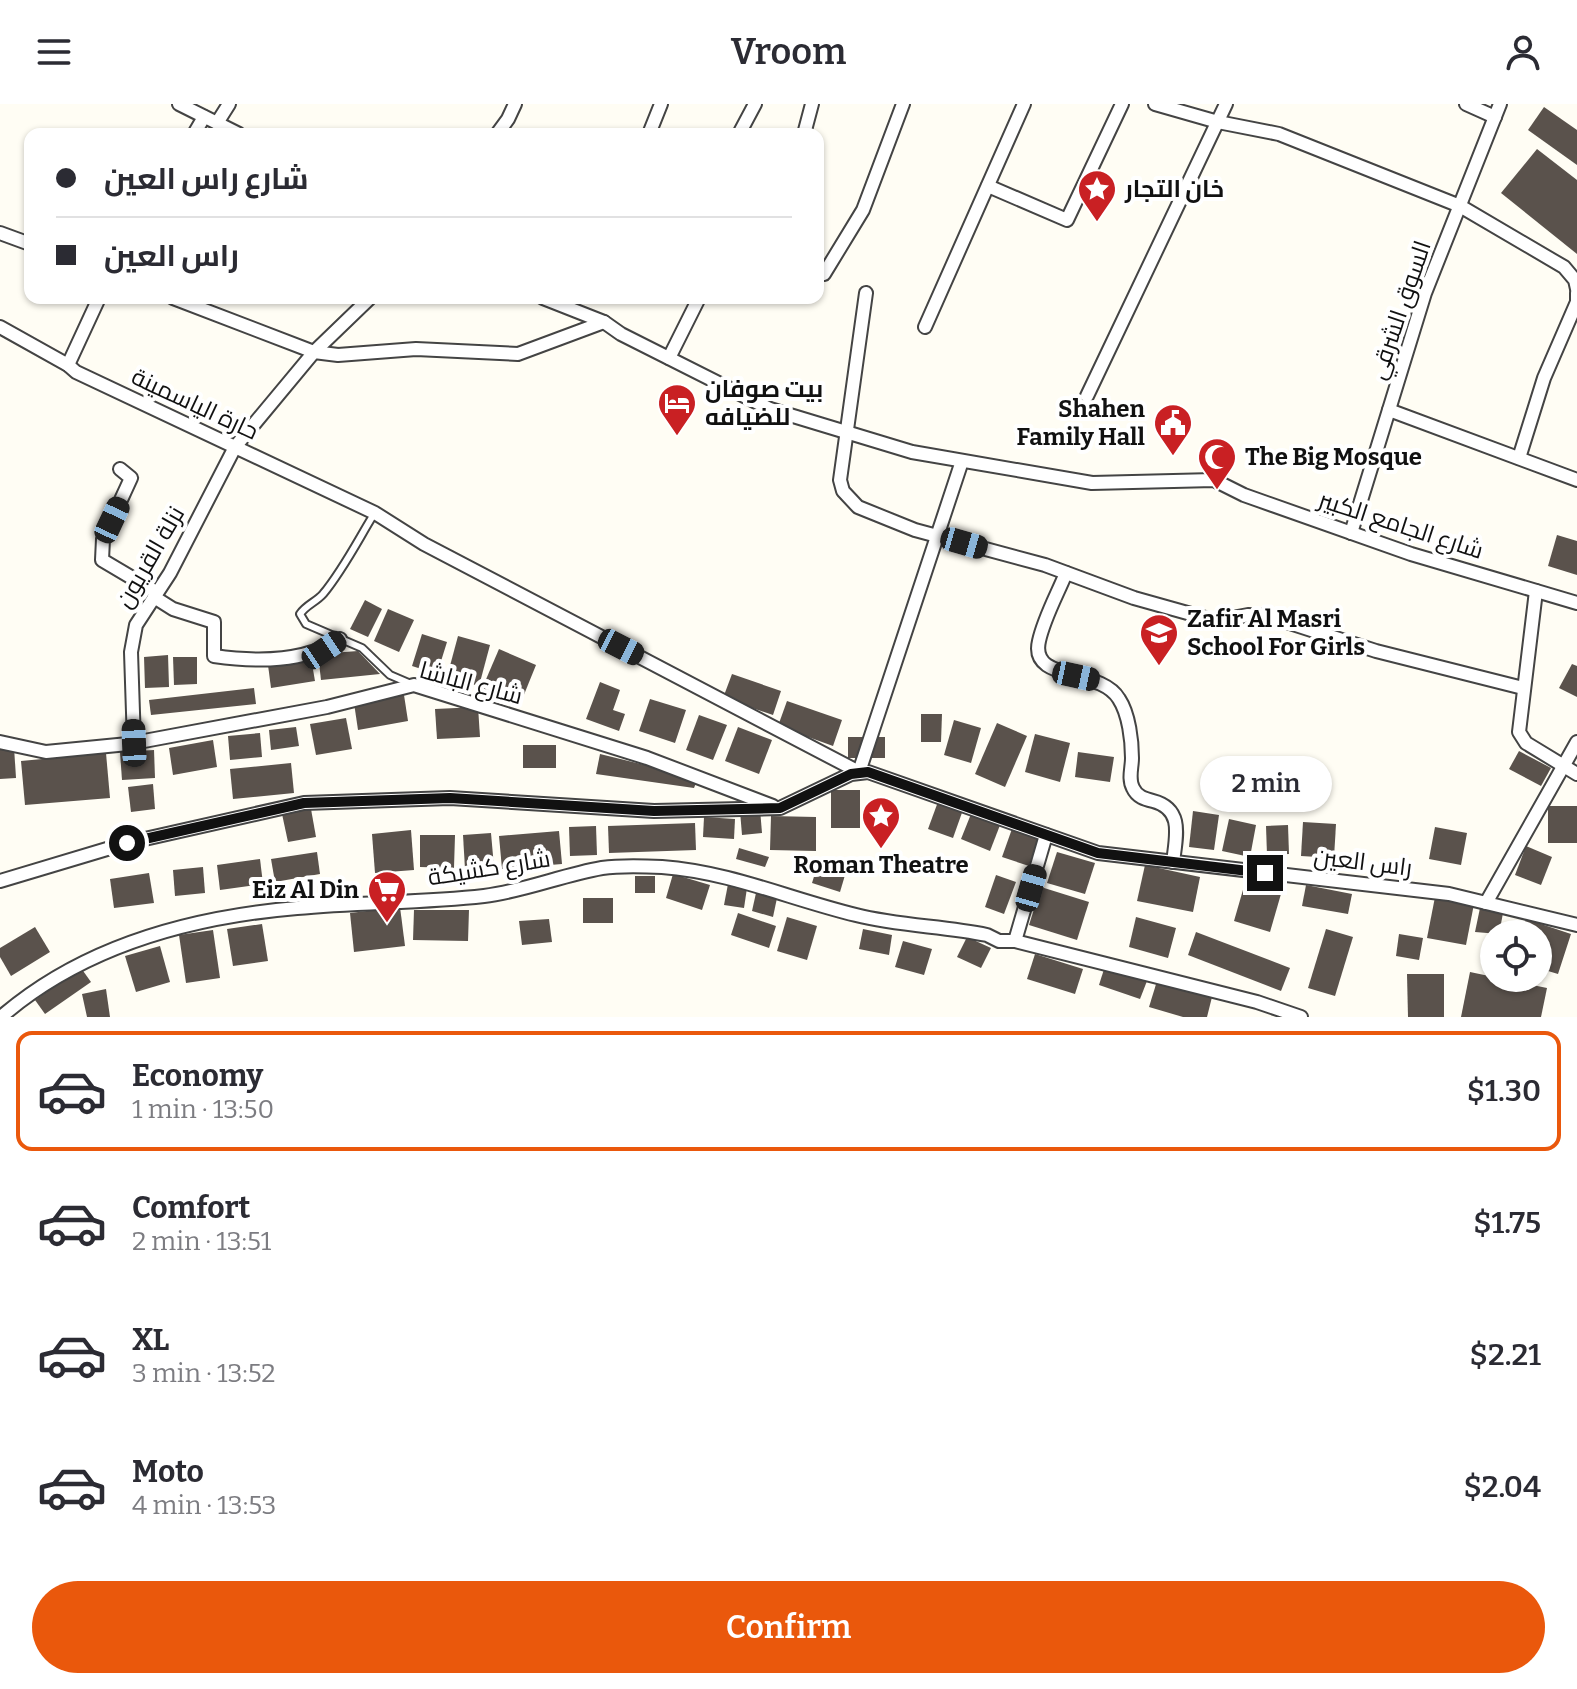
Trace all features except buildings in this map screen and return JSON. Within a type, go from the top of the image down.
[{"type":"street","points":[[179,104],[227,128]]},
{"type":"street","points":[[201,128],[229,104]]},
{"type":"street","points":[[501,128],[515,104]]},
{"type":"street","points":[[651,128],[661,104]]},
{"type":"street","points":[[742,128],[755,104]]},
{"type":"street","points":[[806,128],[812,104]]},
{"type":"street","points":[[824,274],[863,210],[903,104]]},
{"type":"street","points":[[925,327],[1024,104]]},
{"type":"street","points":[[988,186],[1067,220],[1122,104]]},
{"type":"street","points":[[1155,104],[1218,122],[1279,134],[1460,206],[1564,267],[1575,280],[1577,302],[1544,378],[1519,458]]},
{"type":"street","points":[[1087,396],[1226,104]]},
{"type":"street","points":[[1466,104],[1495,117]]},
{"type":"street","name":"السوق الشرقي","points":[[1351,533],[1425,293],[1500,104]]},
{"type":"street","points":[[0,233],[24,242]]},
{"type":"street","points":[[866,293],[840,480],[849,501],[858,507],[937,536],[1210,619],[1225,621],[1248,615],[1268,616],[1376,651],[1523,688]]},
{"type":"street","points":[[68,365],[96,304]]},
{"type":"street","points":[[189,304],[314,352],[338,355],[416,349],[518,354],[604,322]]},
{"type":"street","name":"نزلة القريون","points":[[134,743],[131,645],[136,625],[170,573],[235,447],[314,352],[364,304]]},
{"type":"street","points":[[0,881],[127,843],[304,803],[450,798],[654,811],[780,808],[859,772],[962,461],[912,452],[770,409],[621,334],[604,322],[558,304]]},
{"type":"street","points":[[669,358],[696,304]]},
{"type":"street","name":"حارة الياسمينة","points":[[0,327],[76,372],[375,513],[424,544],[859,772]]},
{"type":"street","points":[[1389,410],[1577,480]]},
{"type":"street","name":"شارع الجامع الكبير","points":[[962,461],[1092,483],[1214,480],[1244,495],[1411,554],[1577,603]]},
{"type":"street","points":[[120,469],[131,478],[103,539],[102,560],[173,609],[214,622],[214,656],[243,660],[277,659],[324,650],[340,639]]},
{"type":"street","points":[[1066,573],[1039,640],[1040,657],[1050,669],[1097,680],[1118,697],[1125,713],[1132,752],[1132,787],[1140,796],[1161,803],[1175,817],[1177,832],[1173,862]]},
{"type":"street","points":[[1536,591],[1518,726],[1522,738],[1577,774]]},
{"type":"street","name":"شارع الباشا","points":[[0,742],[46,752],[134,743],[327,707],[414,685],[647,758],[780,808]]},
{"type":"street","points":[[1486,903],[1577,742]]},
{"type":"street","name":"راس العين","points":[[859,772],[876,774],[1098,853],[1449,894],[1577,925]]},
{"type":"street","points":[[1015,941],[1046,835]]},
{"type":"street","name":"شارع كشيكة","points":[[1,1017],[42,985],[83,963],[121,946],[184,926],[272,910],[420,902],[499,894],[613,867],[664,867],[712,874],[771,888],[860,916],[968,931],[999,941],[1015,941],[1244,999],[1301,1017]]},
{"type":"lane","points":[[375,513],[332,582],[320,598],[306,605],[300,614],[306,624],[362,648],[390,675],[414,685]]},
{"type":"place","name":"خان التجار","points":[[1097,223]]},
{"type":"place","name":"بيت صوفان للضيافه","points":[[677,437]]},
{"type":"place","name":"Shahen Family Hall","points":[[1173,457]]},
{"type":"place","name":"The Big Mosque","points":[[1217,491]]},
{"type":"place","name":"Zafir Al Masri School For Girls","points":[[1159,667]]},
{"type":"place","name":"Roman Theatre","points":[[881,850]]},
{"type":"place","name":"Eiz Al Din","points":[[387,924]]},
{"type":"route","points":[[127,843],[304,803],[450,798],[654,811],[780,808],[851,774],[868,772],[1098,853],[1265,873]]}]
